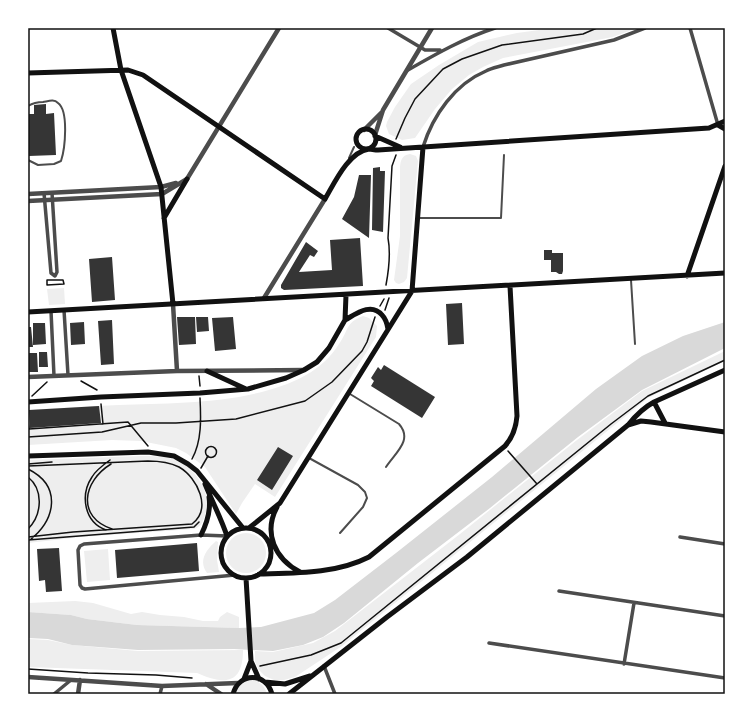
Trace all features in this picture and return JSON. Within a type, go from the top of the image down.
[{"type":"main road","points":[[113,28],[121,70],[162,194],[173,304]]},
{"type":"main road","points":[[28,73],[128,70],[143,75],[324,199],[348,161],[374,144],[375,135]]},
{"type":"main road","points":[[398,148],[369,130],[361,131],[357,137],[357,143],[361,148],[378,150],[709,128],[718,125],[725,120]]},
{"type":"main road","points":[[718,125],[725,129]]},
{"type":"main road","points":[[301,573],[292,568],[277,553],[271,533],[274,512],[412,291],[423,147]]},
{"type":"main road","points":[[687,276],[725,166]]},
{"type":"main road","points":[[164,218],[187,179]]},
{"type":"main road","points":[[28,312],[725,273]]},
{"type":"main road","points":[[280,503],[258,522],[246,528],[232,532],[227,536],[221,548],[221,554],[225,566],[235,575],[246,578],[259,574],[301,573],[350,565],[369,557],[505,446],[514,434],[517,416],[510,286]]},
{"type":"main road","points":[[28,401],[101,396],[200,393],[248,389],[286,378],[304,370],[316,362],[329,348],[345,320],[346,295]]},
{"type":"main road","points":[[345,320],[365,310],[375,309],[387,322],[388,329]]},
{"type":"main road","points":[[289,694],[387,617],[467,557],[628,425],[636,415],[654,402],[725,370]]},
{"type":"main road","points":[[207,371],[233,384],[248,389]]},
{"type":"main road","points":[[654,402],[665,423]]},
{"type":"main road","points":[[628,425],[641,422],[665,423],[725,432]]},
{"type":"main road","points":[[28,456],[126,452],[162,453],[174,456],[188,464],[197,472],[216,494],[237,523],[261,534],[266,538],[271,551],[268,564],[259,574]]},
{"type":"main road","points":[[202,479],[215,505],[227,536]]},
{"type":"main road","points":[[201,535],[210,506],[209,494]]},
{"type":"main road","points":[[246,578],[251,661],[259,678],[269,686],[272,694]]},
{"type":"main road","points":[[244,679],[251,661]]},
{"type":"main road","points":[[265,682],[285,684],[312,675]]},
{"type":"main road","points":[[233,694],[238,683],[244,679],[259,678]]},
{"type":"street","points":[[28,201],[162,194],[187,179],[279,28]]},
{"type":"street","points":[[388,28],[420,48],[432,51],[443,50]]},
{"type":"street","points":[[364,130],[383,110],[432,28]]},
{"type":"street","points":[[408,70],[443,50],[482,32],[495,28]]},
{"type":"street","points":[[423,147],[436,115],[446,102],[470,80],[486,71],[504,65],[608,42],[645,28]]},
{"type":"street","points":[[690,28],[718,125]]},
{"type":"street","points":[[375,135],[383,110]]},
{"type":"street","points":[[28,194],[160,187],[187,179]]},
{"type":"street","points":[[81,191],[81,198]]},
{"type":"street","points":[[44,193],[52,273],[55,276],[57,272],[52,193]]},
{"type":"street","points":[[264,298],[324,199]]},
{"type":"street","points":[[173,304],[177,371]]},
{"type":"street","points":[[64,310],[68,375]]},
{"type":"street","points":[[52,311],[54,376]]},
{"type":"street","points":[[28,377],[177,371],[304,370]]},
{"type":"street","points":[[227,536],[201,535],[84,544],[80,546],[78,550],[80,585],[85,589],[235,575]]},
{"type":"street","points":[[680,537],[725,544]]},
{"type":"street","points":[[559,591],[725,616]]},
{"type":"street","points":[[624,664],[634,603]]},
{"type":"street","points":[[489,643],[725,678]]},
{"type":"street","points":[[324,666],[335,694]]},
{"type":"street","points":[[28,677],[162,686],[238,683]]},
{"type":"street","points":[[54,694],[71,680]]},
{"type":"street","points":[[78,694],[80,680]]},
{"type":"street","points":[[206,684],[221,694]]},
{"type":"street","points":[[160,694],[162,686]]},
{"type":"lane","points":[[28,106],[32,103],[52,100],[58,103],[62,107],[65,128],[64,152],[61,161],[54,164],[38,165],[28,160]]},
{"type":"lane","points":[[348,161],[354,147]]},
{"type":"lane","points":[[418,218],[501,218],[504,155]]},
{"type":"lane","points":[[631,279],[635,344]]},
{"type":"lane","points":[[348,394],[399,424],[405,431],[405,440],[386,467]]},
{"type":"lane","points":[[309,458],[358,485],[365,492],[367,498],[363,507],[340,532]]},
{"type":"path","points":[[383,316],[388,304],[390,249],[388,238],[392,166],[398,152],[395,142],[410,107],[428,84],[443,69],[462,59],[502,45],[583,34],[596,28]]},
{"type":"path","points":[[47,280],[47,285],[56,285],[64,284],[63,280]]},
{"type":"path","points":[[28,437],[102,432],[141,423],[176,423],[236,419],[305,401],[332,382],[362,351],[368,342],[378,311],[388,293]]},
{"type":"path","points":[[253,667],[311,655],[341,643],[611,424],[648,396],[725,360]]},
{"type":"path","points":[[199,371],[200,386]]},
{"type":"path","points":[[28,401],[54,376]]},
{"type":"path","points":[[80,381],[100,392]]},
{"type":"path","points":[[192,459],[196,451],[201,421],[200,401]]},
{"type":"path","points":[[101,402],[103,424]]},
{"type":"path","points":[[28,422],[28,429],[128,422],[148,445]]},
{"type":"path","points":[[208,447],[214,447],[216,449],[216,455],[211,457],[208,456],[205,453],[206,449],[208,447]]},
{"type":"path","points":[[511,453],[537,484]]},
{"type":"path","points":[[201,467],[208,456]]},
{"type":"path","points":[[28,466],[154,458]]},
{"type":"path","points":[[28,539],[194,527],[200,521],[203,513],[204,496],[199,484],[193,476],[180,466],[160,458]]},
{"type":"path","points":[[110,460],[99,468],[89,482],[86,488],[85,501],[86,510],[90,517],[99,526],[107,530],[117,532]]},
{"type":"path","points":[[28,466],[148,460],[170,464],[185,472],[196,485],[202,497],[201,510],[198,519],[192,524],[59,533],[28,539]]},
{"type":"path","points":[[112,463],[101,470],[94,478],[90,486],[88,500],[91,513],[97,521],[104,526],[114,529]]},
{"type":"path","points":[[28,466],[42,478],[50,489],[52,500],[51,510],[43,528],[33,537]]},
{"type":"path","points":[[28,477],[37,489],[40,500],[39,509],[28,529]]},
{"type":"path","points":[[28,492],[28,497]]},
{"type":"path","points":[[28,669],[156,675],[198,679]]},
{"type":"shaded area","points":[[554,28],[637,28],[613,37],[503,58],[469,75],[452,89],[435,109],[415,138],[402,140],[389,134],[386,126],[387,122],[395,107],[411,84],[439,65],[478,42],[517,33]]},
{"type":"shaded area","points":[[410,154],[416,156],[418,161],[407,278],[404,282],[399,284],[394,280],[400,236],[400,167],[403,157]]},
{"type":"shaded area","points":[[64,288],[65,304],[49,305],[47,289]]},
{"type":"shaded area","points":[[363,316],[369,318],[377,326],[376,337],[275,497],[255,484],[236,514],[205,467],[186,453],[176,448],[141,441],[112,440],[28,445],[28,410],[165,404],[215,400],[263,392],[286,385],[320,366],[336,349],[350,324]]},
{"type":"shaded area","points":[[725,322],[725,348],[642,390],[578,437],[344,623],[323,637],[303,645],[273,651],[234,649],[138,650],[72,645],[48,639],[28,638],[28,612],[71,615],[87,619],[137,625],[239,628],[261,627],[314,613],[335,600],[396,553],[492,477],[596,389],[642,356],[683,336]]},
{"type":"shaded area","points":[[725,351],[725,361],[648,398],[342,646],[295,677],[284,680],[274,680],[265,676],[259,670],[255,662],[255,651],[273,652],[313,643],[335,631],[460,534],[577,440],[642,391]]},
{"type":"shaded area","points":[[142,456],[173,459],[181,463],[195,474],[204,489],[207,507],[200,526],[194,529],[81,537],[28,543],[28,460]]},
{"type":"shaded area","points":[[246,533],[257,536],[263,542],[266,553],[263,564],[257,570],[246,573],[235,570],[229,564],[226,553],[229,542],[235,536]]},
{"type":"shaded area","points":[[216,541],[218,542],[217,560],[219,572],[207,573],[203,564],[204,556]]},
{"type":"shaded area","points":[[108,549],[110,580],[87,582],[84,551]]},
{"type":"shaded area","points":[[75,601],[93,603],[131,614],[142,612],[203,621],[218,621],[220,617],[227,612],[239,617],[239,628],[137,625],[87,619],[71,615],[28,612],[28,603]]},
{"type":"shaded area","points":[[28,639],[138,651],[243,650],[240,670],[236,676],[223,680],[207,677],[197,673],[28,667]]},
{"type":"shaded area","points":[[253,680],[262,685],[267,694],[235,694],[242,684]]},
{"type":"building","points":[[46,104],[46,114],[54,113],[56,155],[29,156],[28,114],[34,114],[34,105]]},
{"type":"building","points":[[380,167],[380,171],[385,171],[383,232],[372,230],[373,168]]},
{"type":"building","points":[[359,175],[371,175],[369,238],[342,219],[354,197]]},
{"type":"building","points":[[360,238],[363,286],[284,290],[281,288],[281,285],[306,242],[318,251],[314,257],[310,255],[299,272],[332,270],[330,240]]},
{"type":"building","points":[[544,250],[552,250],[552,253],[563,253],[562,274],[551,272],[551,260],[544,260]]},
{"type":"building","points":[[112,257],[115,300],[92,302],[89,259]]},
{"type":"building","points":[[462,303],[464,344],[448,345],[446,304]]},
{"type":"building","points":[[177,317],[195,317],[196,344],[179,345]]},
{"type":"building","points":[[196,317],[208,317],[209,331],[197,332]]},
{"type":"building","points":[[233,317],[236,349],[215,351],[212,318]]},
{"type":"building","points":[[112,320],[114,364],[101,365],[98,321]]},
{"type":"building","points":[[84,322],[85,344],[71,345],[70,323]]},
{"type":"building","points":[[33,323],[45,323],[46,344],[33,345]]},
{"type":"building","points":[[28,327],[31,327],[33,347],[28,347]]},
{"type":"building","points":[[39,352],[47,352],[48,367],[39,367]]},
{"type":"building","points":[[28,353],[37,353],[38,372],[28,372]]},
{"type":"building","points":[[384,365],[435,397],[422,418],[371,386],[374,381],[371,378],[378,367],[381,370]]},
{"type":"building","points":[[99,406],[101,423],[30,428],[29,410]]},
{"type":"building","points":[[278,447],[293,456],[272,490],[257,480]]},
{"type":"building","points":[[197,543],[199,571],[117,578],[115,550]]},
{"type":"building","points":[[59,548],[62,591],[46,592],[45,580],[39,581],[37,549]]}]
